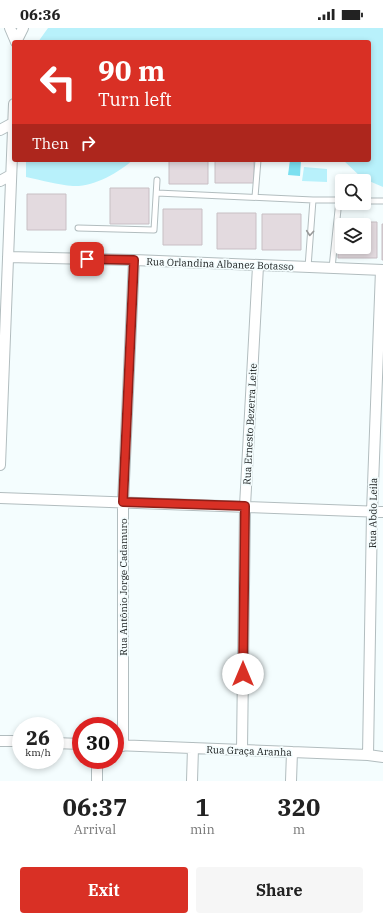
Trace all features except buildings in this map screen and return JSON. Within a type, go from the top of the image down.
[{"type":"street","points":[[10,28],[15,40]]},
{"type":"street","points":[[17,40],[23,28]]},
{"type":"street","points":[[0,130],[12,124]]},
{"type":"street","points":[[0,465],[12,158]]},
{"type":"street","points":[[0,181],[11,175]]},
{"type":"street","name":"Rua Orlandina Albanez Botasso","points":[[8,257],[134,260],[382,270]]},
{"type":"street","name":"Rua Antônio Jorge Cadamuro","points":[[119,717],[123,502],[134,260]]},
{"type":"street","name":"Rua Ernesto Bezerra Leite","points":[[242,750],[245,506],[258,266]]},
{"type":"street","name":"Rua Abdo Leila","points":[[368,755],[372,512],[382,270]]},
{"type":"street","points":[[0,498],[383,512]]},
{"type":"street","points":[[0,741],[12,741]]},
{"type":"street","name":"Rua Graça Aranha","points":[[124,746],[368,755],[383,757]]},
{"type":"street","points":[[192,781],[193,748]]},
{"type":"street","points":[[291,781],[292,752]]},
{"type":"street","points":[[97,769],[97,781]]},
{"type":"lane","points":[[255,197],[258,162]]},
{"type":"lane","points":[[78,228],[154,230],[157,180]]},
{"type":"lane","points":[[157,193],[335,200]]},
{"type":"lane","points":[[308,267],[313,200]]},
{"type":"lane","points":[[371,201],[383,201]]},
{"type":"lane","points":[[332,268],[339,210]]},
{"type":"shaded area","points":[[48,28],[383,28],[383,187],[371,182],[371,174],[358,174],[345,162],[371,162],[371,40],[39,40]]},
{"type":"shaded area","points":[[26,162],[130,162],[120,170],[97,182],[81,186],[55,184],[26,177]]},
{"type":"shaded area","points":[[290,162],[301,162],[300,176],[288,175]]},
{"type":"shaded area","points":[[304,167],[327,169],[327,182],[302,181]]},
{"type":"route","points":[[87,259],[134,260],[123,502],[245,506],[243,674]]}]
